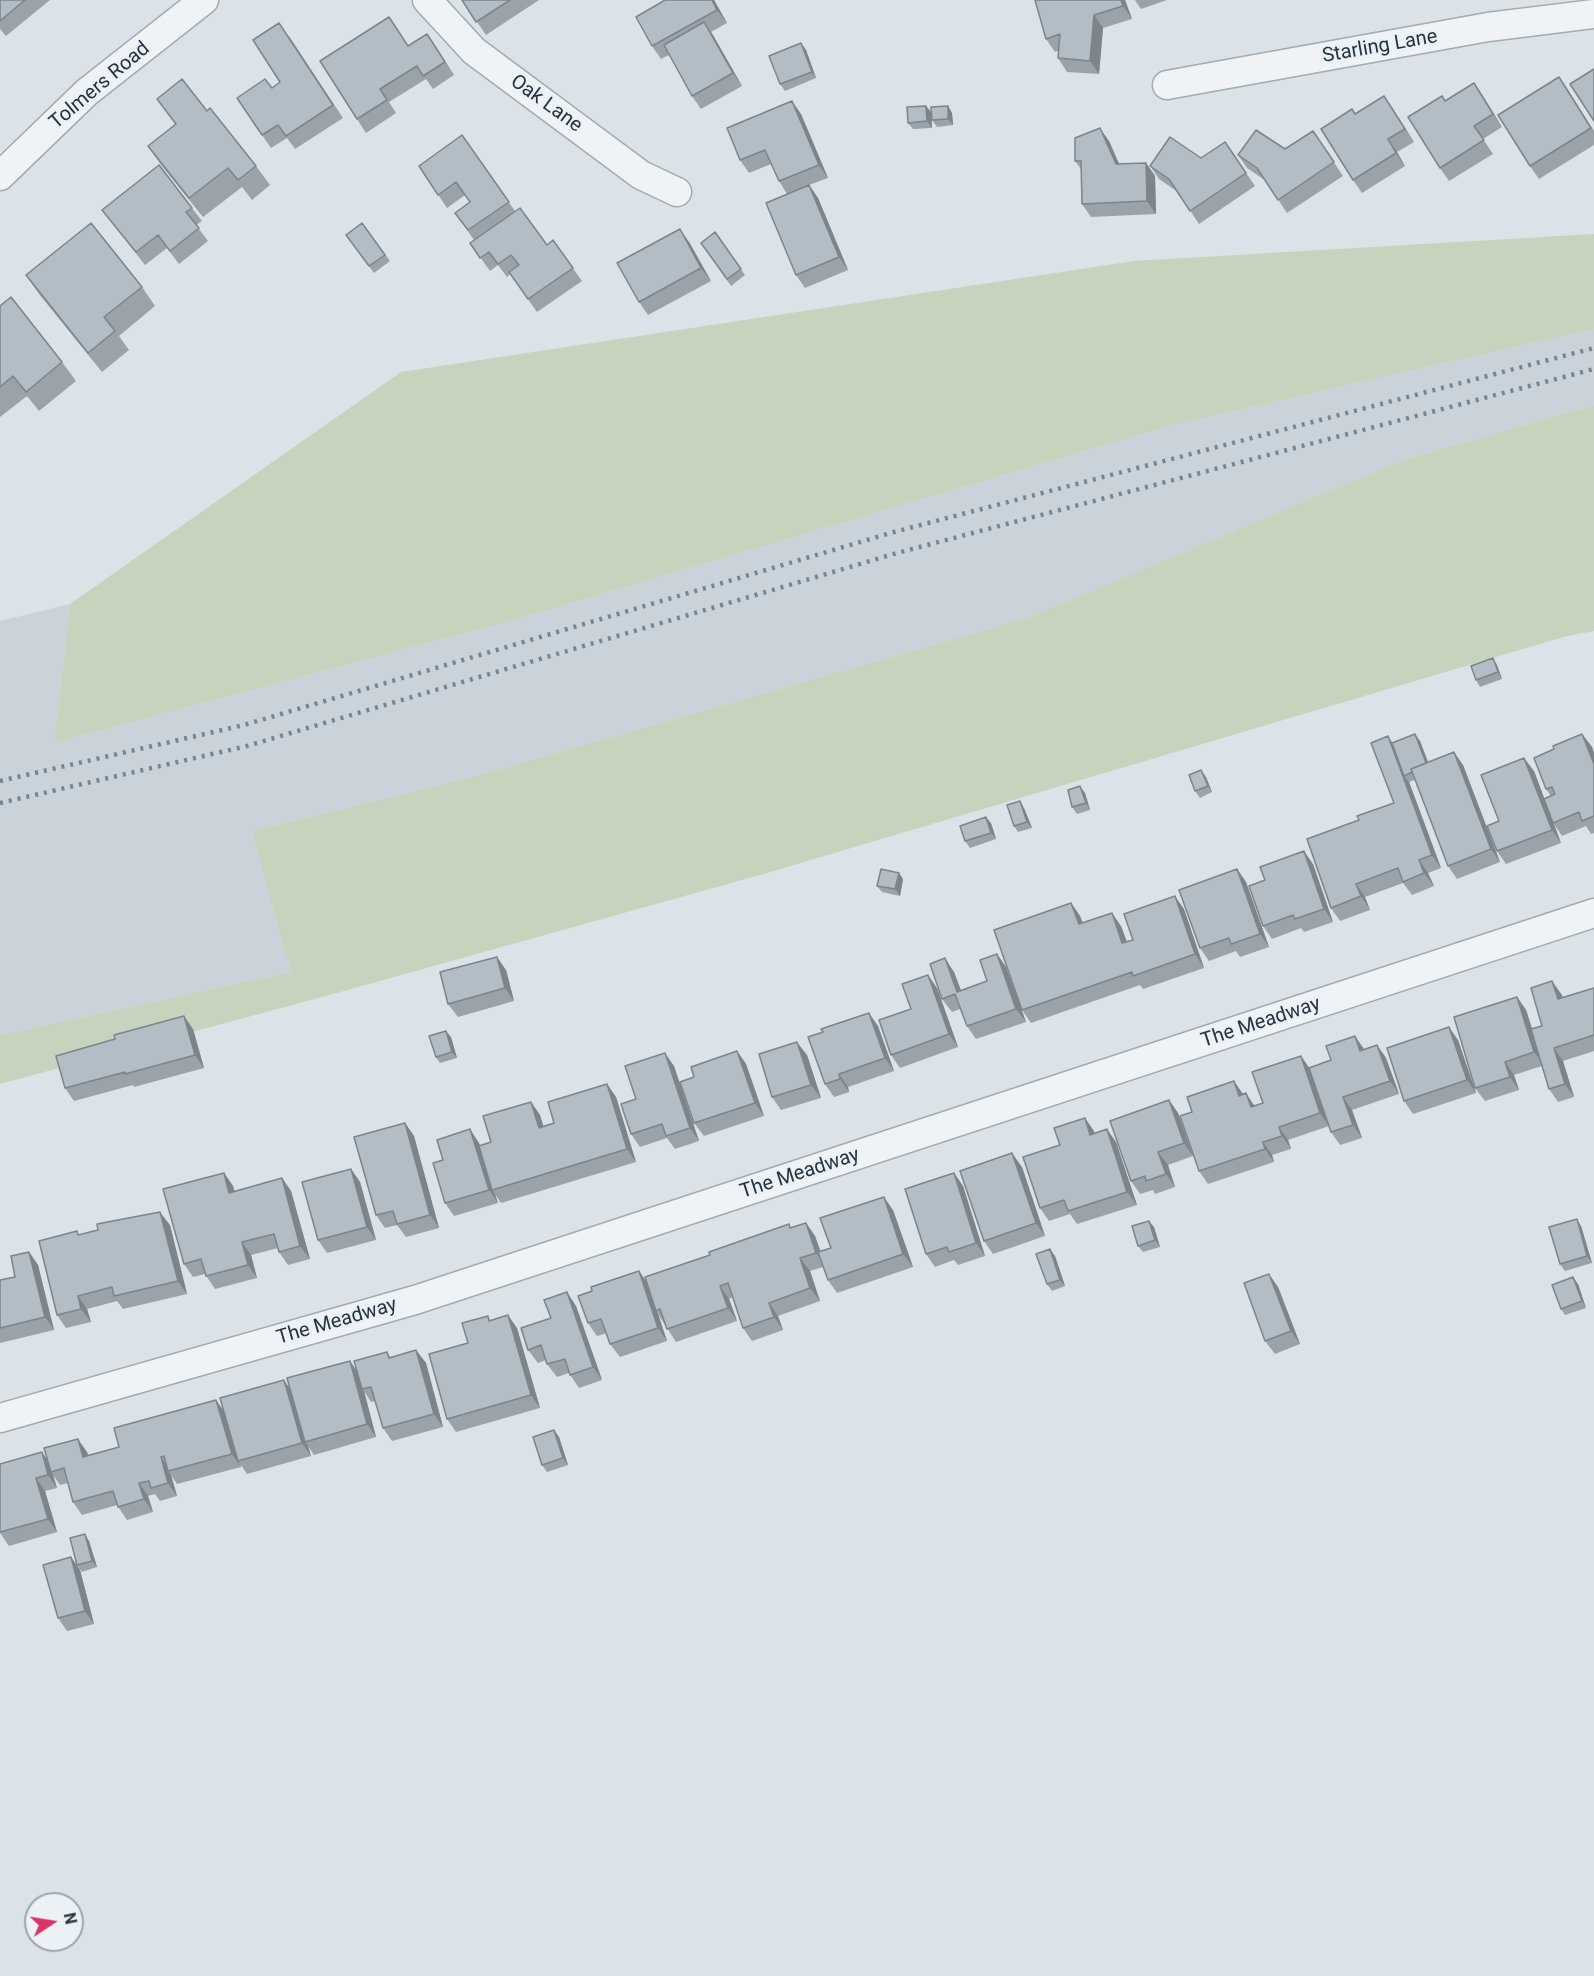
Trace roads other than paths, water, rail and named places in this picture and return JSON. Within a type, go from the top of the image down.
[{"type":"street","name":"Tolmers Road","points":[[0,176],[87,92],[204,0]]},
{"type":"street","name":"Oak Lane","points":[[427,0],[474,51],[641,175],[677,192]]},
{"type":"street","name":"Starling Lane","points":[[1167,85],[1488,27],[1594,14]]},
{"type":"street","name":"The Meadway","points":[[0,1418],[415,1300],[1594,913]]},
{"type":"railway","points":[[0,781],[244,725],[894,532],[1594,348]]},
{"type":"railway","points":[[0,803],[247,746],[897,553],[1594,369]]}]
